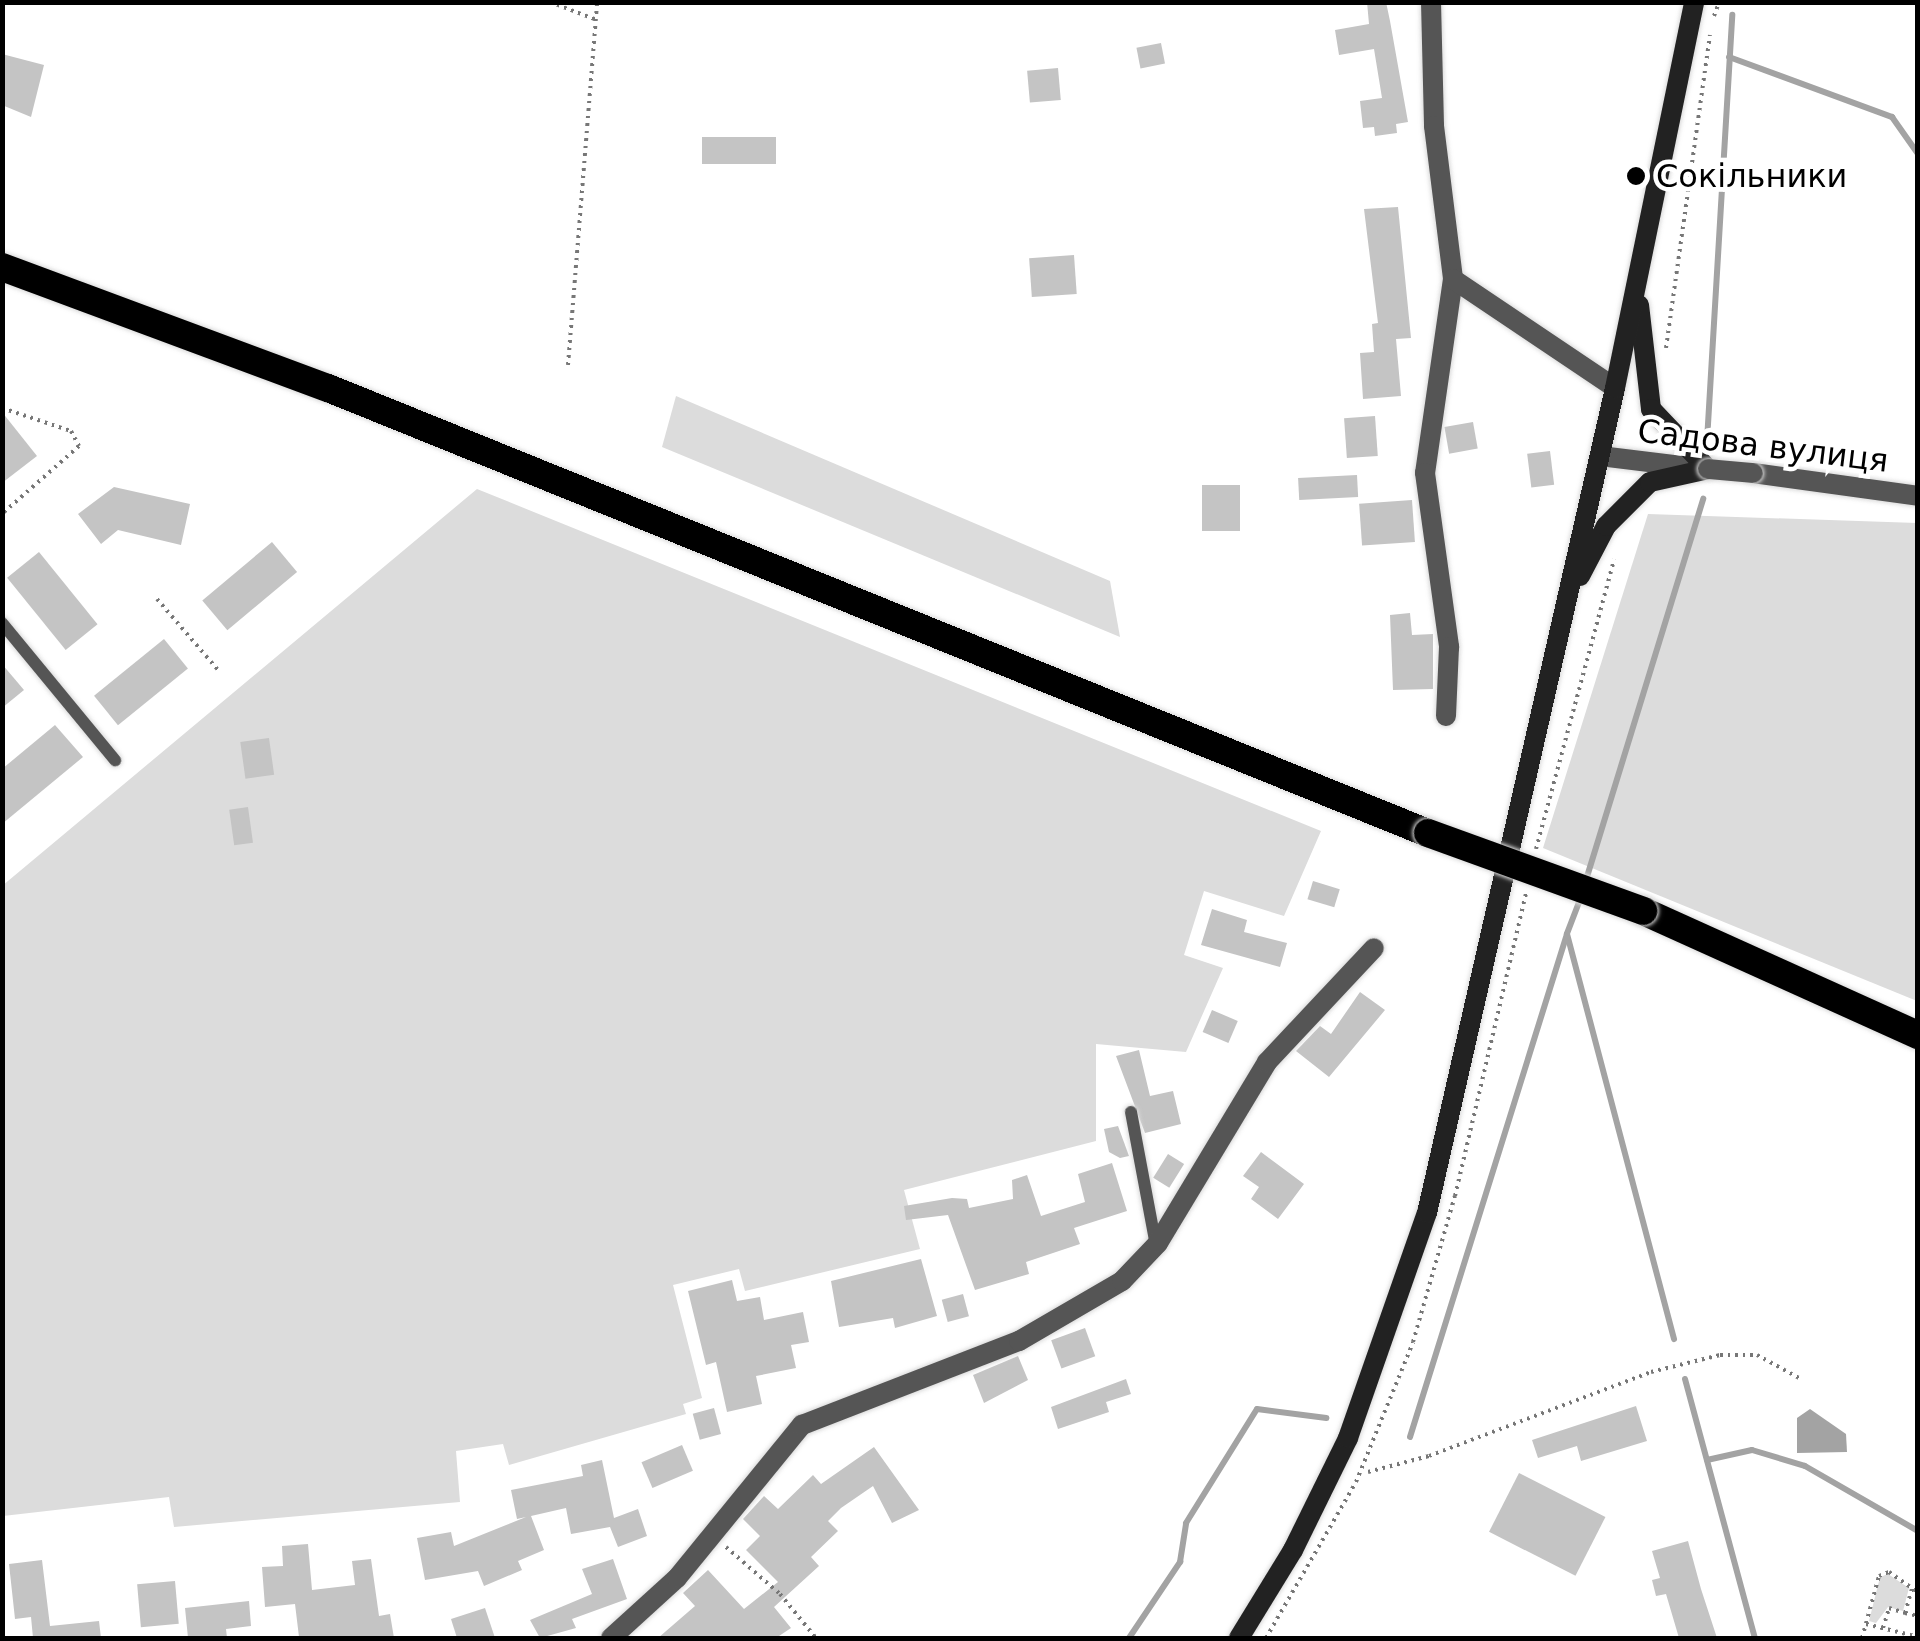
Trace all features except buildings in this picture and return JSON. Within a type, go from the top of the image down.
[{"type":"highway","points":[[2,255],[106,304]]},
{"type":"highway","points":[[2,266],[106,304],[1428,833],[1644,911],[1918,1035]]},
{"type":"main road","points":[[1239,1638],[1321,1497],[1402,1297],[1450,1121],[1600,456],[1694,2]]},
{"type":"main road","points":[[1638,286],[1651,410],[1708,469]]},
{"type":"main road","points":[[1566,604],[1623,505],[1650,482],[1708,469]]},
{"type":"street","points":[[1431,2],[1434,126],[1453,279],[1425,473],[1449,647],[1446,716]]},
{"type":"street","points":[[1453,279],[1615,388]]},
{"type":"street","name":"Садова вулиця","points":[[1600,456],[1918,496]]},
{"type":"street","points":[[611,1638],[669,1586],[790,1436],[811,1419],[1029,1336],[1109,1291],[1156,1246],[1260,1070],[1374,948]]},
{"type":"lane","points":[[2,623],[114,760]]},
{"type":"lane","points":[[1131,1112],[1156,1246]]},
{"type":"path","points":[[550,2],[598,20]]},
{"type":"path","points":[[568,365],[597,2]]},
{"type":"path","points":[[1663,368],[1719,2]]},
{"type":"path","points":[[2,408],[72,431],[80,446],[2,514]]},
{"type":"path","points":[[1535,854],[1620,545]]},
{"type":"path","points":[[157,599],[218,671]]},
{"type":"path","points":[[1266,1638],[1356,1482],[1412,1342],[1455,1196],[1526,892]]},
{"type":"path","points":[[1368,1472],[1429,1456],[1651,1372],[1720,1356],[1758,1355],[1801,1379]]},
{"type":"path","points":[[712,1533],[780,1594],[816,1638]]},
{"type":"path","points":[[1862,1638],[1878,1576],[1889,1572],[1915,1590],[1906,1613]]},
{"type":"path","points":[[1883,1628],[1888,1608],[1918,1616]]},
{"type":"path","points":[[1866,1624],[1918,1636]]},
{"type":"path","points":[[1889,1638],[1891,1630]]},
{"type":"shaded area","points":[[676,396],[1110,581],[1120,637],[662,447]]},
{"type":"shaded area","points":[[477,489],[1321,831],[1284,916],[1204,891],[1184,955],[1223,968],[1186,1052],[1096,1044],[1096,1141],[904,1190],[920,1249],[745,1291],[739,1269],[673,1285],[702,1398],[683,1404],[686,1414],[509,1465],[503,1444],[456,1451],[460,1502],[174,1527],[169,1497],[3,1516],[2,886]]},
{"type":"shaded area","points":[[1648,514],[1917,523],[1917,1001],[1543,848]]},
{"type":"shaded area","points":[[1810,1409],[1846,1434],[1847,1452],[1797,1453],[1797,1418]]},
{"type":"shaded area","points":[[1888,1574],[1909,1588],[1903,1611],[1888,1607],[1876,1623],[1869,1621],[1880,1577]]},
{"type":"waterway","points":[[1707,441],[1732,15]]},
{"type":"waterway","points":[[1729,57],[1892,117],[1918,154]]},
{"type":"waterway","points":[[1586,880],[1703,499]]},
{"type":"waterway","points":[[1581,897],[1567,934],[1674,1339]]},
{"type":"waterway","points":[[1410,1437],[1566,937]]},
{"type":"waterway","points":[[1685,1379],[1755,1638]]},
{"type":"waterway","points":[[1129,1638],[1180,1562],[1186,1523],[1257,1409],[1326,1418]]},
{"type":"waterway","points":[[1707,1460],[1752,1450],[1805,1466],[1918,1531]]},
{"type":"place","name":"Сокільники","points":[[1636,176]]}]
